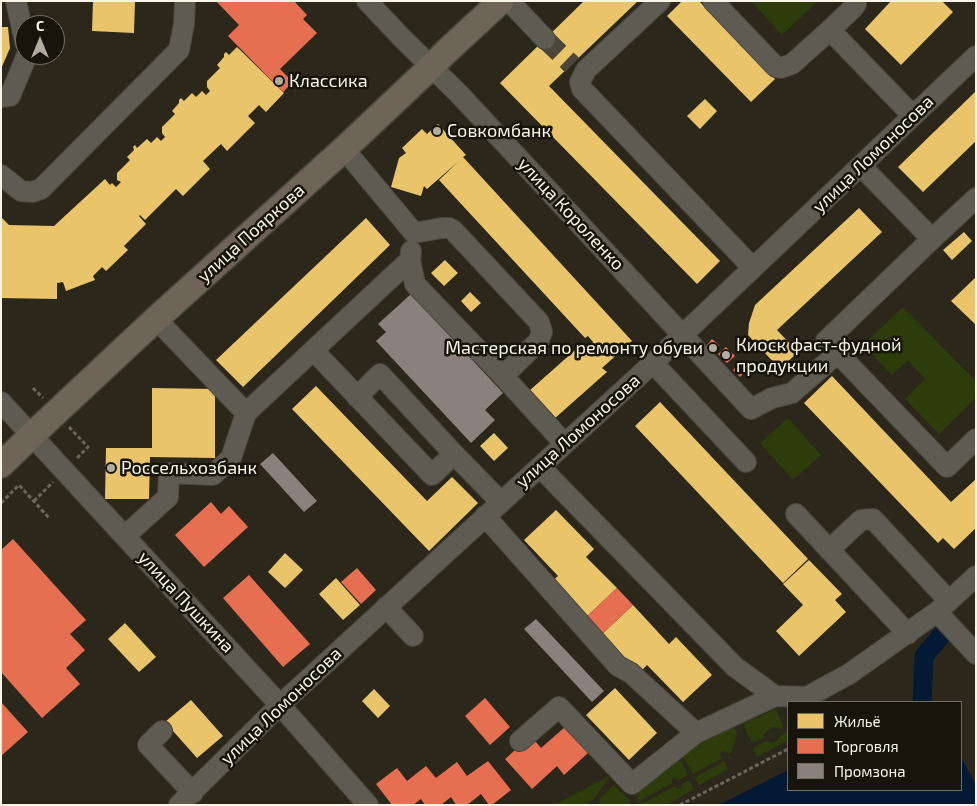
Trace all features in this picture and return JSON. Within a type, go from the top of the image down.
[{"type":"main road","name":"улица Пояркова","points":[[1,465],[156,319],[344,149],[501,1]]},
{"type":"street","points":[[16,1],[19,15]]},
{"type":"street","points":[[1,175],[21,191],[32,192],[41,189],[179,50],[184,24],[185,1]]},
{"type":"street","name":"улица Короленко","points":[[367,1],[460,95],[751,408],[772,398],[792,393],[838,353]]},
{"type":"street","points":[[508,1],[545,39]]},
{"type":"street","points":[[660,1],[586,70],[577,70],[582,89],[753,268]]},
{"type":"street","points":[[713,1],[776,67],[781,68],[792,64],[853,8],[856,1]]},
{"type":"street","points":[[830,30],[913,116]]},
{"type":"street","name":"улица Ломоносова","points":[[186,799],[280,705],[653,363],[976,56]]},
{"type":"street","points":[[1,97],[10,96],[23,65]]},
{"type":"street","points":[[344,149],[414,233],[410,260],[415,284],[564,443]]},
{"type":"street","points":[[861,166],[932,239]]},
{"type":"street","points":[[976,198],[826,340],[947,467],[976,439]]},
{"type":"street","points":[[414,233],[442,228],[453,230],[539,322],[542,332],[538,342],[503,376]]},
{"type":"street","points":[[125,536],[168,496],[168,473],[213,475],[231,458],[246,413],[410,260]]},
{"type":"street","points":[[156,319],[246,413]]},
{"type":"street","points":[[314,351],[432,475],[454,454]]},
{"type":"street","points":[[653,363],[746,462]]},
{"type":"street","points":[[357,397],[380,374],[500,502]]},
{"type":"street","name":"улица Пушкина","points":[[1,402],[280,705],[368,805]]},
{"type":"street","points":[[540,467],[735,667],[775,696]]},
{"type":"street","points":[[796,514],[908,634]]},
{"type":"street","points":[[486,516],[618,666],[631,674],[696,733]]},
{"type":"street","points":[[829,550],[861,520],[874,520],[943,607],[976,654]]},
{"type":"street","points":[[520,741],[559,707],[632,784],[696,733],[775,696],[807,697],[849,674],[908,634],[943,607],[976,576]]},
{"type":"street","points":[[386,607],[413,636]]},
{"type":"street","points":[[162,731],[148,745],[186,799]]},
{"type":"path","points":[[1,502],[19,485],[50,519]]},
{"type":"path","points":[[680,805],[787,750]]},
{"type":"green space","points":[[751,1],[818,1],[782,35]]},
{"type":"green space","points":[[903,307],[976,381],[976,398],[939,434],[905,399],[925,379],[908,360],[892,375],[863,345]]},
{"type":"green space","points":[[788,418],[821,455],[793,480],[760,443]]},
{"type":"green space","points":[[776,709],[783,726],[780,729],[774,727],[769,729],[765,733],[764,738],[752,743],[743,724]]},
{"type":"green space","points":[[731,721],[737,733],[732,752],[729,754],[722,751],[720,753],[721,759],[693,774],[679,749]]},
{"type":"green space","points":[[787,732],[787,741],[757,757],[753,748],[766,741],[773,743]]},
{"type":"green space","points":[[676,751],[688,775],[679,780],[674,777],[672,783],[638,802],[637,783]]},
{"type":"green space","points":[[724,761],[728,769],[699,785],[695,777]]},
{"type":"green space","points":[[611,775],[593,800],[589,801],[588,805],[554,805]]},
{"type":"green space","points":[[689,780],[694,789],[666,805],[641,804],[675,786],[681,789],[682,784]]},
{"type":"green space","points":[[614,785],[630,801],[630,805],[600,805],[599,799]]},
{"type":"water","points":[[962,759],[976,785],[976,805],[719,805],[787,771],[787,791],[962,791]]},
{"type":"building: Жильё","points":[[93,1],[135,1],[134,33],[92,31]]},
{"type":"building: Жильё","points":[[584,1],[638,1],[549,86],[720,261],[697,284],[500,83]]},
{"type":"building: Жильё","points":[[682,1],[699,1],[775,79],[751,102],[667,16]]},
{"type":"building: Жильё","points":[[891,1],[942,1],[953,12],[901,65],[865,29]]},
{"type":"building: Жильё","points":[[1,27],[8,27],[10,48],[1,69]]},
{"type":"building: Жильё","points":[[237,47],[284,93],[266,112],[259,105],[248,116],[255,123],[227,151],[221,144],[203,161],[210,169],[183,196],[176,189],[145,220],[140,215],[146,224],[124,246],[128,250],[106,271],[102,267],[93,276],[95,280],[66,291],[63,282],[57,283],[57,299],[1,298],[1,217],[9,225],[54,226],[105,179],[110,185],[112,183],[116,187],[121,182],[117,180],[117,173],[130,160],[127,157],[134,150],[133,147],[135,145],[137,148],[147,139],[151,143],[157,137],[161,141],[165,137],[162,133],[162,127],[175,114],[172,111],[179,103],[179,100],[181,98],[184,101],[192,93],[196,97],[202,91],[206,95],[210,91],[207,87],[207,81],[220,68],[217,65],[224,57],[224,54],[226,52],[229,55]]},
{"type":"building: Жильё","points":[[976,91],[976,141],[923,192],[898,167]]},
{"type":"building: Жильё","points":[[705,99],[717,111],[700,129],[687,116]]},
{"type":"building: Жильё","points":[[438,124],[466,155],[463,157],[632,341],[602,368],[607,372],[554,419],[529,391],[582,344],[586,349],[593,342],[588,336],[585,338],[439,180],[459,161],[427,189],[424,186],[421,196],[391,187],[399,158],[406,153],[402,148],[422,129],[427,134]]},
{"type":"building: Жильё","points":[[859,208],[882,232],[777,330],[798,352],[780,369],[748,335],[749,323],[755,305]]},
{"type":"building: Жильё","points":[[366,218],[390,245],[243,387],[216,360]]},
{"type":"building: Жильё","points":[[964,232],[972,241],[952,260],[943,250]]},
{"type":"building: Жильё","points":[[445,260],[458,273],[444,286],[431,273]]},
{"type":"building: Жильё","points":[[976,277],[976,325],[951,301]]},
{"type":"building: Жильё","points":[[470,292],[481,303],[471,312],[461,301]]},
{"type":"building: Жильё","points":[[832,376],[951,502],[976,479],[976,528],[954,549],[943,538],[938,543],[804,403]]},
{"type":"building: Жильё","points":[[316,386],[427,501],[452,477],[478,503],[429,551],[292,409]]},
{"type":"building: Жильё","points":[[152,388],[215,389],[215,458],[150,457],[149,499],[105,499],[106,448],[152,448]]},
{"type":"building: Жильё","points":[[660,402],[808,559],[783,583],[635,426]]},
{"type":"building: Жильё","points":[[494,433],[508,448],[494,461],[480,446]]},
{"type":"building: Жильё","points":[[556,510],[594,549],[586,557],[617,588],[584,619],[550,583],[558,576],[524,540]]},
{"type":"building: Жильё","points":[[285,553],[303,570],[285,588],[268,572]]},
{"type":"building: Жильё","points":[[809,560],[842,594],[835,600],[846,612],[799,656],[776,631],[803,605],[783,584]]},
{"type":"building: Жильё","points":[[336,578],[360,605],[343,620],[319,594]]},
{"type":"building: Жильё","points":[[633,605],[669,644],[676,637],[712,675],[683,702],[647,665],[637,675],[600,636]]},
{"type":"building: Жильё","points":[[125,623],[156,657],[139,672],[108,639]]},
{"type":"building: Жильё","points":[[615,688],[657,733],[629,760],[586,715]]},
{"type":"building: Жильё","points":[[374,689],[390,706],[378,718],[362,701]]},
{"type":"building: Жильё","points":[[191,700],[223,736],[197,758],[165,722]]},
{"type":"building: Торговля","points":[[216,1],[294,1],[307,15],[303,19],[317,33],[280,69],[293,82],[283,92],[228,36],[239,25]]},
{"type":"building: Торговля","name":"Мастерская по ремонту обуви","points":[[712,339],[719,345],[714,351],[707,345]]},
{"type":"building: Торговля","name":"Киоск фаст-фудной продукции","points":[[726,347],[735,356],[727,363],[718,354]]},
{"type":"building: Торговля","points":[[739,364],[746,371],[740,377],[733,370]]},
{"type":"building: Торговля","points":[[211,502],[221,514],[229,506],[248,527],[204,567],[175,535]]},
{"type":"building: Торговля","points":[[13,539],[86,620],[70,634],[85,650],[66,668],[80,684],[42,718],[1,672],[1,550]]},
{"type":"building: Торговля","points":[[357,568],[376,590],[361,604],[341,582]]},
{"type":"building: Торговля","points":[[249,575],[310,644],[283,667],[223,598]]},
{"type":"building: Торговля","points":[[617,588],[633,605],[600,636],[584,619]]},
{"type":"building: Торговля","points":[[485,698],[510,727],[490,745],[465,716]]},
{"type":"building: Торговля","points":[[1,702],[28,732],[1,756]]},
{"type":"building: Торговля","points":[[565,727],[588,753],[564,775],[557,766],[532,789],[505,759],[531,736],[541,748]]},
{"type":"building: Торговля","points":[[488,761],[511,790],[492,805],[489,805],[481,794],[467,805],[456,805],[451,797],[441,805],[425,805],[421,799],[413,805],[392,805],[376,784],[397,768],[407,781],[426,766],[436,778],[457,762],[467,776]]},
{"type":"building: Промзона","points":[[411,294],[503,393],[485,410],[495,420],[471,443],[376,341],[386,332],[378,324]]},
{"type":"building: Промзона","points":[[273,453],[317,501],[304,512],[260,464]]},
{"type":"building: Промзона","points":[[536,619],[604,691],[592,702],[524,629]]},
{"type":"waterway","points":[[922,701],[924,656],[941,636]]},
{"type":"tunnel","points":[[545,39],[572,65]]},
{"type":"place","name":"Классика","points":[[279,81]]},
{"type":"place","name":"Совкомбанк","points":[[437,131]]},
{"type":"place","name":"Мастерская по ремонту обуви","points":[[713,348]]},
{"type":"place","name":"Киоск фаст-фудной продукции","points":[[726,355]]},
{"type":"place","name":"Россельхозбанк","points":[[111,468]]}]
